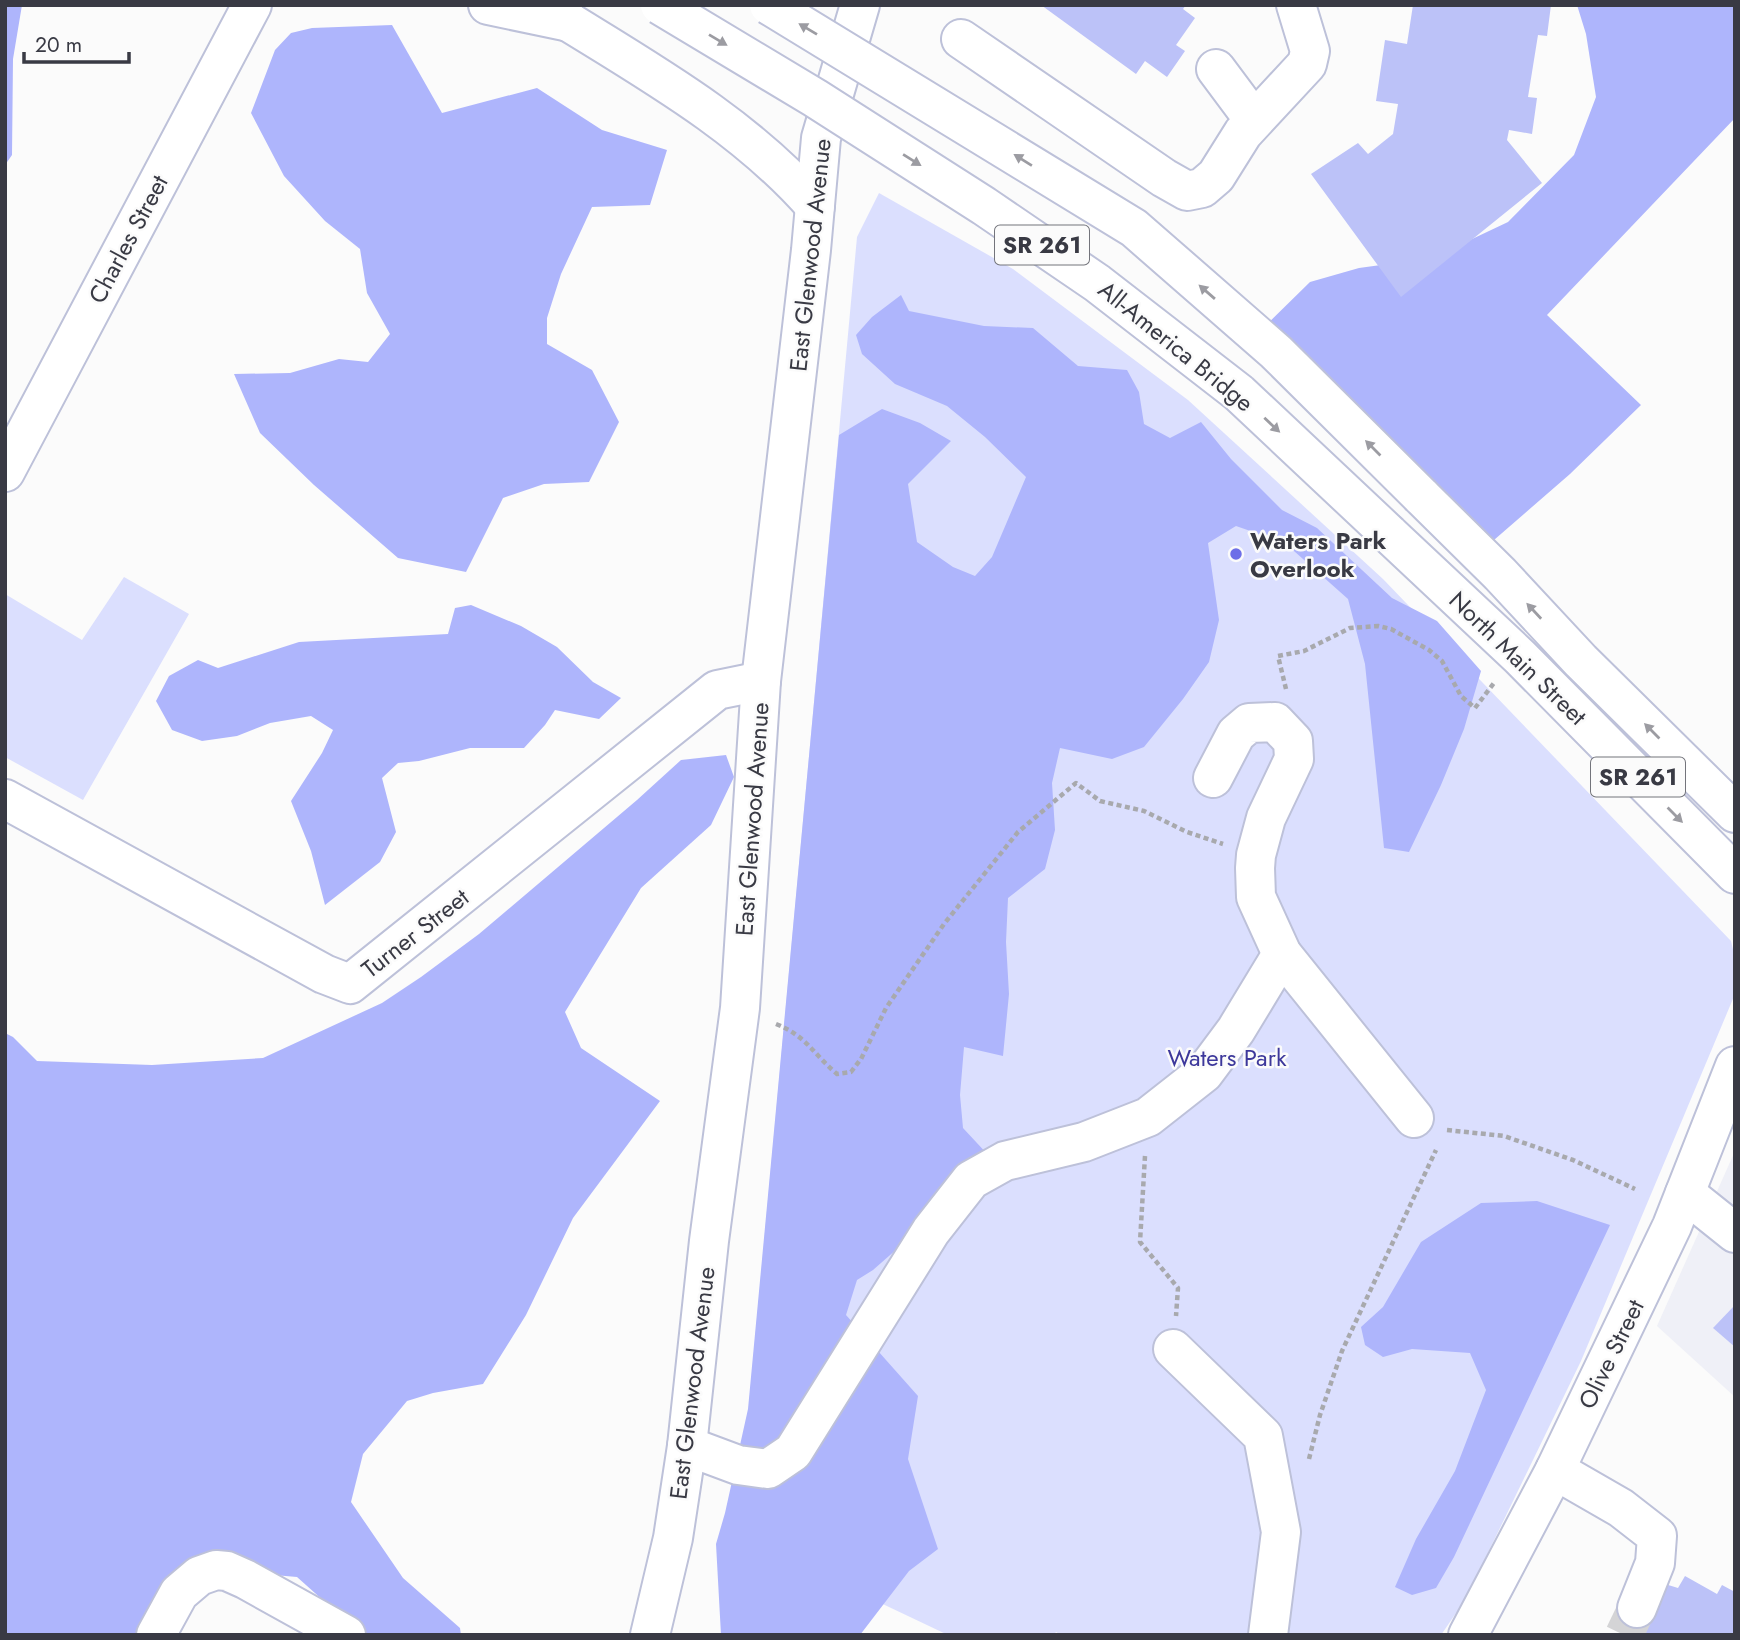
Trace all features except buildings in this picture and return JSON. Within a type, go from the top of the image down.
[{"type":"street","name":"Charles Street","points":[[5,472],[251,5]]},
{"type":"street","points":[[488,5],[562,13],[696,102],[788,175],[815,206]]},
{"type":"street","name":"All-America Bridge","points":[[660,5],[826,105],[984,206],[1097,283],[1238,393],[1389,534]]},
{"type":"street","name":"North Main Street","points":[[769,5],[1133,228],[1276,352],[1735,813]]},
{"type":"street","name":"East Glenwood Avenue","points":[[650,1635],[673,1538],[687,1446],[709,1241],[740,1008],[761,681],[821,138],[860,5]]},
{"type":"street","points":[[961,39],[1187,191],[1202,188],[1216,176],[1242,132],[1307,64],[1310,51],[1296,5]]},
{"type":"street","points":[[1216,69],[1254,120]]},
{"type":"street","name":"North Main Street","points":[[1389,534],[1527,664],[1735,874]]},
{"type":"street","name":"Turner Street","points":[[5,799],[324,974],[350,984],[717,690],[761,681]]},
{"type":"street","points":[[1213,778],[1236,734],[1248,723],[1275,722],[1293,741],[1294,759],[1266,818],[1256,855],[1256,897],[1282,954],[1414,1118]]},
{"type":"street","points":[[687,1446],[738,1465],[768,1469],[793,1452],[931,1231],[971,1180],[1005,1160],[1084,1142],[1148,1117],[1204,1073],[1236,1030],[1282,954]]},
{"type":"street","name":"Olive Street","points":[[1468,1635],[1555,1471],[1672,1226],[1735,1066]]},
{"type":"street","points":[[1685,1193],[1735,1233]]},
{"type":"street","points":[[1173,1349],[1263,1436],[1280,1532],[1268,1635]]},
{"type":"street","points":[[1555,1471],[1621,1508],[1657,1536],[1656,1563],[1637,1608]]},
{"type":"street","points":[[156,1635],[179,1593],[199,1576],[216,1570],[227,1571],[245,1579],[346,1635]]},
{"type":"path","points":[[1275,722],[1287,696],[1278,656],[1304,651],[1350,628],[1378,626],[1391,629],[1429,650],[1442,661],[1461,696],[1475,708]]},
{"type":"path","points":[[740,1008],[795,1031],[836,1074],[851,1072],[861,1059],[886,1008],[944,925],[1018,832],[1076,783],[1100,801],[1144,811],[1187,832],[1256,855]]},
{"type":"path","points":[[1148,1117],[1140,1242],[1178,1288],[1173,1349]]},
{"type":"path","points":[[1310,1459],[1320,1416],[1342,1350],[1447,1130],[1504,1136],[1573,1160],[1635,1189]]},
{"type":"shaded area","points":[[5,5],[22,5],[13,59],[12,155],[5,165]]},
{"type":"shaded area","points":[[1577,5],[1735,5],[1735,118],[1547,315],[1641,405],[1570,474],[1479,553],[1256,335],[1310,282],[1359,268],[1432,258],[1508,222],[1574,155],[1596,97],[1586,34]]},
{"type":"shaded area","points":[[392,25],[442,113],[537,88],[602,130],[667,150],[650,205],[592,207],[561,274],[547,318],[547,344],[592,370],[619,422],[589,482],[544,484],[503,498],[466,572],[398,558],[314,485],[260,433],[234,374],[290,373],[339,359],[368,362],[390,334],[367,293],[360,249],[325,221],[284,176],[251,113],[275,50],[291,33],[312,28]]},
{"type":"shaded area","points":[[901,295],[909,311],[984,326],[1033,328],[1078,366],[1127,370],[1139,392],[1144,424],[1170,438],[1201,422],[1231,459],[1282,510],[1317,528],[1392,598],[1437,621],[1481,671],[1464,729],[1409,852],[1384,848],[1365,664],[1348,599],[1285,543],[1236,526],[1208,543],[1219,620],[1209,662],[1183,699],[1144,747],[1112,759],[1060,748],[1052,783],[1055,830],[1045,869],[1008,898],[1006,942],[1009,994],[1003,1056],[964,1047],[960,1095],[963,1128],[990,1157],[914,1234],[873,1270],[857,1280],[846,1315],[918,1396],[908,1459],[938,1549],[909,1571],[860,1635],[721,1635],[716,1544],[748,1409],[839,435],[882,409],[920,423],[951,441],[908,484],[917,542],[953,567],[975,576],[992,557],[1026,477],[985,437],[947,406],[895,384],[862,354],[856,335],[872,317]]},
{"type":"shaded area","points":[[471,605],[521,626],[557,647],[593,682],[621,698],[599,719],[555,710],[524,748],[470,748],[419,761],[398,763],[382,778],[396,832],[380,862],[325,905],[311,851],[291,801],[322,753],[333,730],[311,716],[270,723],[237,736],[202,741],[172,730],[156,701],[169,676],[198,660],[218,668],[299,642],[448,634],[455,608]]},
{"type":"shaded area","points":[[726,755],[734,777],[711,825],[641,888],[565,1012],[581,1048],[660,1101],[573,1218],[526,1315],[483,1384],[433,1393],[407,1401],[363,1454],[351,1502],[403,1578],[460,1628],[461,1635],[362,1635],[297,1577],[227,1571],[138,1635],[5,1635],[5,1033],[13,1037],[37,1061],[152,1065],[263,1058],[382,1003],[421,977],[479,934],[681,760]]},
{"type":"shaded area","points":[[1735,1151],[1735,1397],[1657,1326]]},
{"type":"shaded area","points":[[1537,1201],[1610,1225],[1454,1557],[1436,1588],[1412,1595],[1395,1587],[1416,1539],[1455,1471],[1486,1390],[1470,1353],[1412,1349],[1383,1357],[1365,1345],[1361,1327],[1383,1307],[1421,1242],[1481,1203]]},
{"type":"green space","name":"Waters Park","points":[[879,193],[1013,269],[1188,400],[1383,579],[1731,941],[1735,958],[1735,994],[1581,1361],[1465,1600],[1441,1635],[1061,1635],[1056,1632],[1054,1635],[948,1635],[737,1535],[857,237]]},
{"type":"green space","points":[[124,577],[189,614],[83,800],[5,757],[5,594],[82,640]]},
{"type":"tunnel","points":[[1624,1635],[1637,1608]]},
{"type":"place","name":"Waters Park Overlook","points":[[1236,554]]}]
